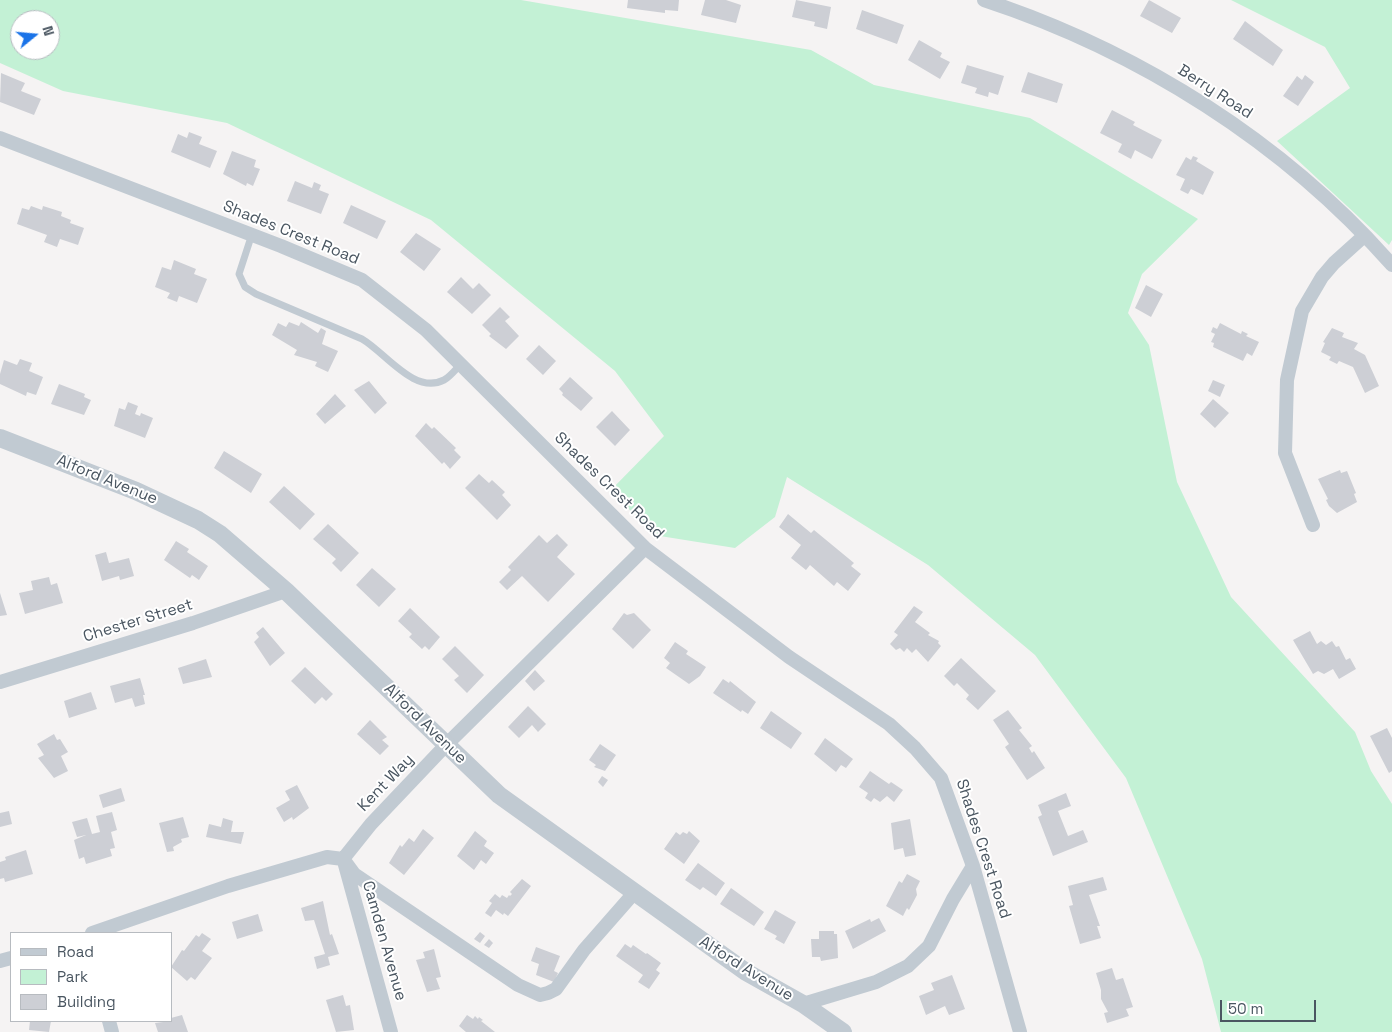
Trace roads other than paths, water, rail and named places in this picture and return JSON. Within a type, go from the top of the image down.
[{"type":"street","name":"Berry Road","points":[[984,0],[1040,20],[1095,44],[1182,90],[1272,154],[1324,197],[1392,265]]},
{"type":"street","name":"Shades Crest Road","points":[[0,138],[252,234],[362,280],[426,330],[645,548],[789,657],[889,724],[941,778],[973,866],[1020,1032]]},
{"type":"street","points":[[1313,525],[1285,454],[1287,380],[1302,311],[1322,278],[1334,263],[1364,236]]},
{"type":"street","name":"Alford Avenue","points":[[0,438],[136,491],[198,520],[234,545],[286,591],[499,795],[746,972],[804,1004],[842,1032]]},
{"type":"street","name":"Kent Way","points":[[343,859],[371,824],[446,745],[645,548]]},
{"type":"street","name":"Chester Street","points":[[0,682],[193,623],[286,591]]},
{"type":"street","points":[[95,932],[228,886],[327,857],[343,859],[354,874],[518,984],[540,994],[556,989],[584,950],[634,893]]},
{"type":"street","name":"Camden Avenue","points":[[343,859],[392,1032]]},
{"type":"street","points":[[804,1004],[876,982],[908,966],[929,946],[953,899],[973,866]]},
{"type":"lane","points":[[252,234],[239,274],[245,287],[256,294],[362,339],[376,347],[408,376],[422,382],[433,384],[446,380],[461,364]]}]
